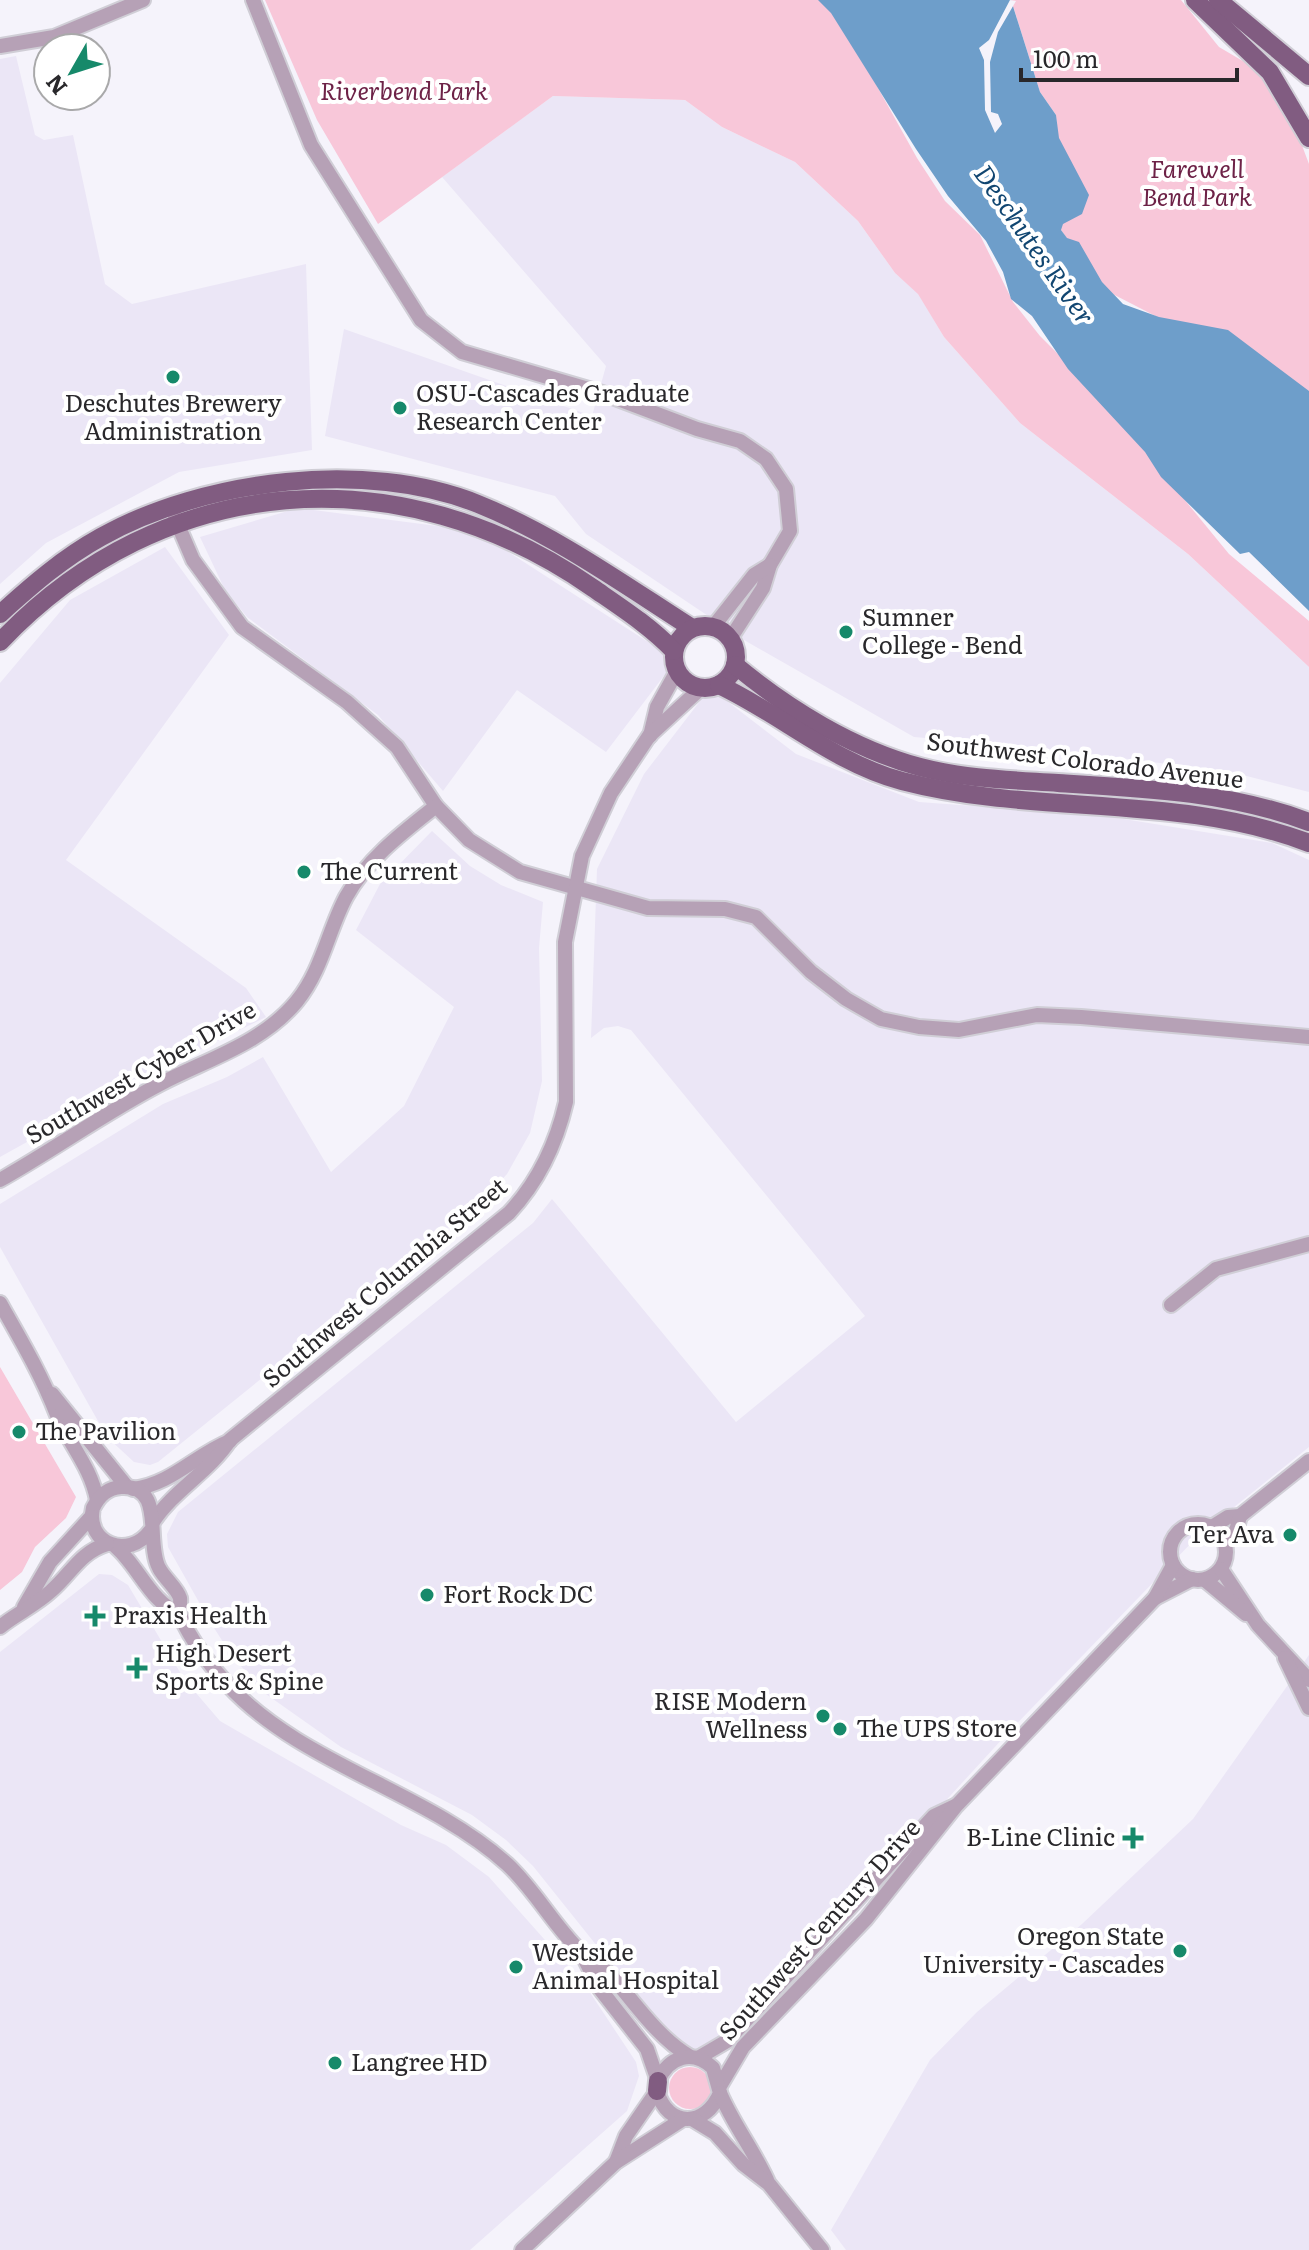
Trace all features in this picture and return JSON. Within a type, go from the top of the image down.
[{"type":"main road","points":[[1195,0],[1270,72],[1309,138]]},
{"type":"main road","points":[[1218,0],[1309,76]]},
{"type":"main road","points":[[0,614],[45,573],[103,536],[297,481],[334,479],[408,486],[474,502],[521,523],[692,628],[713,627],[730,639],[735,665],[710,687],[683,679],[677,671],[674,651],[677,642],[692,628]]},
{"type":"main road","points":[[0,642],[37,605],[94,562],[174,515],[253,503],[326,498],[399,504],[448,515],[486,528],[560,565],[653,630],[674,651]]},
{"type":"main road","name":"Southwest Colorado Avenue","points":[[735,665],[759,684],[838,733],[921,767],[997,779],[1207,796],[1309,822]]},
{"type":"main road","name":"Southwest Colorado Avenue","points":[[710,687],[749,699],[823,746],[899,780],[1014,801],[1092,804],[1193,814],[1309,843]]},
{"type":"street","points":[[0,46],[54,37],[143,0]]},
{"type":"street","points":[[253,0],[311,145],[421,320],[462,352],[602,393],[697,429],[740,441],[766,459],[786,489],[791,513],[790,531],[770,565],[763,588],[730,639]]},
{"type":"street","points":[[174,515],[193,560],[242,627],[347,702],[397,747],[436,806],[469,840],[498,862],[520,872],[648,908],[725,909],[756,917],[811,972],[846,999],[881,1019],[919,1027],[959,1030],[1037,1015],[1070,1016],[1309,1037]]},
{"type":"street","points":[[713,627],[754,575],[770,565]]},
{"type":"street","name":"Southwest Columbia Street","points":[[130,1488],[167,1480],[211,1448],[230,1440],[478,1239],[525,1196],[537,1178],[561,1123],[566,1102],[565,942],[573,888],[582,856],[602,810],[649,736],[657,707],[677,671]]},
{"type":"street","name":"Southwest Columbia Street","points":[[649,736],[710,687]]},
{"type":"street","name":"Southwest Cyber Drive","points":[[0,1180],[164,1082],[243,1045],[280,1018],[311,981],[346,896],[391,841],[436,806]]},
{"type":"street","points":[[1171,1305],[1216,1269],[1309,1244]]},
{"type":"street","points":[[0,1303],[52,1394],[130,1488],[149,1502],[155,1561],[180,1598],[179,1613]]},
{"type":"street","points":[[24,1607],[50,1562],[91,1517],[97,1500],[88,1469],[57,1414],[52,1394]]},
{"type":"street","name":"Southwest Columbia Street","points":[[152,1526],[171,1500],[219,1458],[230,1440]]},
{"type":"street","name":"Southwest Century Drive","points":[[720,2089],[743,2047],[866,1919],[956,1806],[1155,1598],[1173,1565],[1170,1547],[1179,1531],[1195,1524],[1212,1527],[1228,1517],[1240,1516],[1309,1461]]},
{"type":"street","points":[[97,1500],[115,1488],[130,1488]]},
{"type":"street","name":"Southwest Century Drive","points":[[1155,1598],[1221,1569],[1227,1551],[1225,1541],[1236,1531],[1240,1516]]},
{"type":"street","points":[[91,1517],[99,1537],[139,1570],[165,1608],[179,1613],[228,1685],[259,1713],[465,1832],[507,1865],[581,1952],[611,1975],[665,2037],[713,2068],[732,2121],[754,2151],[769,2184]]},
{"type":"street","points":[[0,1627],[24,1607],[49,1593],[85,1553],[112,1546],[136,1545],[152,1526]]},
{"type":"street","points":[[1212,1527],[1225,1541]]},
{"type":"street","points":[[1173,1565],[1258,1625]]},
{"type":"street","points":[[1221,1569],[1258,1625],[1285,1658],[1309,1680]]},
{"type":"street","points":[[1285,1658],[1309,1708]]},
{"type":"street","name":"Southwest Century Drive","points":[[693,2057],[727,2041],[934,1816],[956,1806]]},
{"type":"street","points":[[805,1982],[805,1968],[828,1943],[838,1919]]},
{"type":"street","points":[[581,1952],[600,1989],[647,2049],[666,2109],[715,2133],[743,2164],[769,2184],[822,2250]]},
{"type":"street","points":[[616,2162],[626,2136],[670,2063],[693,2057]]},
{"type":"street","points":[[522,2250],[616,2162],[688,2119],[708,2113],[720,2089]]},
{"type":"shaded area","points":[[16,56],[35,135],[44,140],[73,135],[105,284],[132,304],[306,264],[312,450],[179,472],[46,543],[0,584],[0,59]]},
{"type":"shaded area","points":[[553,96],[685,100],[722,127],[795,162],[858,221],[895,273],[918,293],[944,337],[1020,423],[1188,554],[1309,667],[1309,792],[1231,772],[1041,748],[914,737],[744,640],[586,534],[555,496],[325,436],[344,329],[592,416],[606,366],[442,177]]},
{"type":"shaded area","points":[[298,508],[476,531],[676,660],[606,752],[517,690],[443,791],[378,715],[247,617],[225,590],[200,537]]},
{"type":"shaded area","points":[[165,547],[229,635],[66,860],[246,988],[266,1017],[140,1079],[0,1157],[0,683],[70,600]]},
{"type":"shaded area","points":[[710,688],[796,754],[919,802],[1099,815],[1272,843],[1309,860],[1309,1447],[1198,1536],[1005,1736],[731,2035],[696,2051],[673,2041],[533,1866],[506,1840],[472,1815],[341,1747],[263,1692],[230,1653],[209,1620],[168,1547],[167,1534],[178,1512],[533,1223],[552,1199],[736,1422],[865,1316],[631,1030],[618,1026],[604,1028],[591,1038],[597,869],[644,774]]},
{"type":"shaded area","points":[[432,831],[470,866],[501,885],[543,902],[539,948],[542,1081],[530,1133],[507,1174],[485,1198],[158,1462],[150,1465],[134,1462],[107,1437],[0,1247],[0,1204],[163,1104],[227,1077],[263,1057],[331,1172],[404,1106],[454,1007],[356,930],[380,884]]},
{"type":"shaded area","points":[[99,1574],[112,1575],[128,1585],[184,1679],[220,1721],[401,1825],[446,1845],[489,1877],[585,1985],[636,2062],[639,2076],[627,2111],[470,2250],[0,2250],[0,1652]]},
{"type":"shaded area","name":"Oregon State University - Cascades","points":[[1309,1655],[1309,2250],[846,2250],[831,2230],[930,2060],[977,2012],[1082,1924],[1193,1819]]},
{"type":"green space","name":"Riverbend Park","points":[[265,0],[829,0],[917,158],[945,201],[980,235],[1013,302],[1040,336],[1098,394],[1229,554],[1309,621],[1309,667],[1188,554],[1020,423],[944,337],[918,294],[895,273],[858,221],[795,162],[722,127],[685,100],[553,96],[378,224],[317,120]]},
{"type":"green space","name":"Farewell Bend Park","points":[[1006,0],[1181,0],[1219,47],[1253,67],[1273,90],[1295,127],[1309,164],[1309,429],[1202,340],[1101,288],[1061,230],[1056,115],[1040,92],[1014,9]]},
{"type":"green space","name":"The Pavilion","points":[[0,1367],[76,1497],[66,1518],[35,1547],[22,1572],[0,1590]]},
{"type":"green space","points":[[690,2067],[705,2073],[711,2088],[705,2103],[690,2109],[675,2103],[669,2088],[675,2073]]},
{"type":"water","name":"Deschutes River","points":[[818,0],[1011,0],[1040,92],[1056,115],[1059,138],[1089,195],[1082,214],[1063,224],[1061,230],[1067,238],[1079,242],[1102,282],[1123,304],[1159,317],[1228,330],[1309,391],[1309,611],[1249,552],[1240,554],[1161,477],[1145,452],[1068,369],[1032,316],[1011,299],[1003,272],[986,241],[948,196],[831,13]]},
{"type":"pier","points":[[1010,0],[1016,1],[998,32],[990,62],[991,112],[998,114],[1002,124],[995,133],[985,110],[984,60],[979,48],[989,40]]},
{"type":"place","name":"Deschutes Brewery Administration","points":[[173,377]]},
{"type":"place","name":"OSU-Cascades Graduate Research Center","points":[[400,408]]},
{"type":"place","name":"Sumner College - Bend","points":[[846,632]]},
{"type":"place","name":"The Current","points":[[304,872]]},
{"type":"place","name":"The Pavilion","points":[[19,1432]]},
{"type":"place","name":"Ter Ava","points":[[1290,1535]]},
{"type":"place","name":"Fort Rock DC","points":[[427,1595]]},
{"type":"place","name":"Praxis Health","points":[[95,1616]]},
{"type":"place","name":"High Desert Sports & Spine","points":[[137,1668]]},
{"type":"place","name":"RISE Modern Wellness","points":[[823,1716]]},
{"type":"place","name":"The UPS Store","points":[[840,1729]]},
{"type":"place","name":"B-Line Clinic","points":[[1133,1838]]},
{"type":"place","name":"Oregon State University - Cascades","points":[[1180,1951]]},
{"type":"place","name":"Westside Animal Hospital","points":[[516,1967]]},
{"type":"place","name":"Langree HD","points":[[335,2063]]}]
